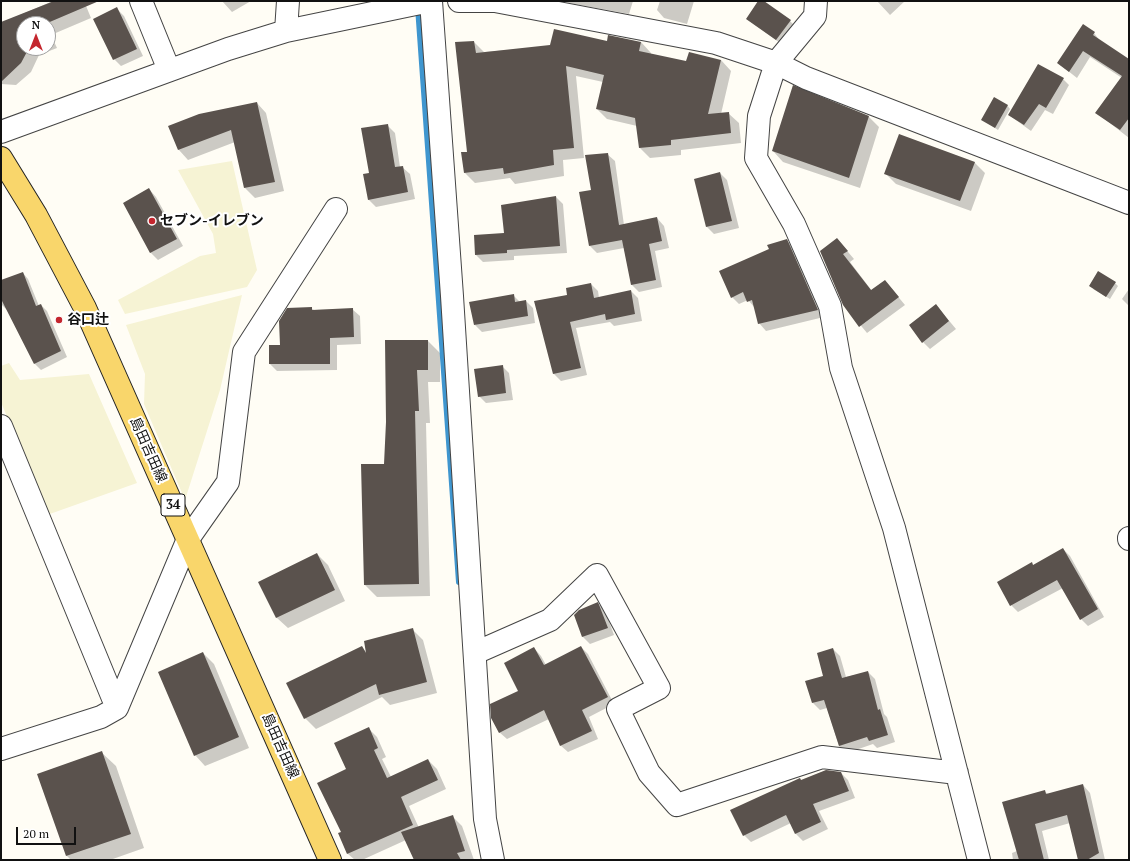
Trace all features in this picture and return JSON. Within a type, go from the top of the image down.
[{"type":"main road","name":"島田吉田線","points":[[1,158],[36,215],[85,308],[330,860]]},
{"type":"street","points":[[141,1],[169,70]]},
{"type":"street","points":[[286,31],[288,1]]},
{"type":"street","points":[[1,132],[169,70],[286,31],[431,1],[485,819],[493,860]]},
{"type":"street","points":[[459,1],[495,1],[716,44],[776,63],[806,78],[1129,203]]},
{"type":"street","points":[[816,1],[815,16],[776,63],[759,116],[756,158],[794,224],[830,306],[841,368],[894,528],[979,860]]},
{"type":"street","points":[[1,749],[101,717],[117,708],[188,539],[228,482],[244,352],[336,209]]},
{"type":"street","points":[[1,426],[117,708]]},
{"type":"street","points":[[475,653],[550,620],[597,575],[659,688],[618,709],[649,773],[677,805],[822,756],[957,773]]},
{"type":"shaded area","points":[[232,161],[257,270],[247,287],[125,314],[118,300],[200,256],[216,253],[213,234],[178,170]]},
{"type":"shaded area","points":[[242,295],[220,390],[185,500],[144,404],[145,374],[126,325]]},
{"type":"shaded area","points":[[9,363],[20,380],[89,374],[137,483],[47,515],[1,402],[1,366]]},
{"type":"building","points":[[54,1],[99,1],[56,19],[56,16],[16,16]]},
{"type":"building","points":[[758,1],[764,1],[791,20],[776,40],[746,19]]},
{"type":"building","points":[[117,7],[137,49],[113,60],[93,19]]},
{"type":"building","points":[[16,16],[16,56],[25,56],[21,63],[1,82],[1,22]]},
{"type":"building","points":[[1083,24],[1095,32],[1093,35],[1129,59],[1129,118],[1120,130],[1095,113],[1122,76],[1083,51],[1069,72],[1057,63]]},
{"type":"building","points":[[554,29],[607,41],[608,35],[641,42],[639,51],[686,61],[689,52],[721,60],[708,114],[729,112],[731,133],[671,140],[671,145],[639,148],[635,118],[596,109],[604,75],[566,66],[574,148],[553,150],[554,165],[504,174],[503,168],[464,173],[461,152],[467,152],[455,42],[474,41],[476,53],[550,45]]},
{"type":"building","points":[[1038,64],[1064,78],[1046,108],[1039,104],[1024,125],[1008,115]]},
{"type":"building","points":[[793,85],[869,116],[849,178],[772,151]]},
{"type":"building","points":[[994,97],[1008,105],[995,128],[981,120]]},
{"type":"building","points":[[257,102],[275,182],[244,188],[231,130],[178,150],[168,126],[199,114]]},
{"type":"building","points":[[388,124],[395,167],[403,166],[408,192],[368,200],[363,174],[369,173],[361,128]]},
{"type":"building","points":[[899,134],[975,162],[960,201],[884,174]]},
{"type":"building","points":[[608,153],[619,225],[657,217],[662,241],[649,244],[656,280],[631,285],[622,240],[589,246],[579,192],[591,190],[585,155]]},
{"type":"building","points":[[720,172],[732,221],[706,227],[694,179]]},
{"type":"building","points":[[149,188],[177,239],[150,253],[123,203]]},
{"type":"building","points":[[556,196],[560,246],[507,250],[507,253],[475,255],[474,235],[504,233],[501,205]]},
{"type":"building","points":[[837,238],[848,251],[843,254],[871,290],[885,280],[899,297],[859,327],[843,305],[820,251]]},
{"type":"building","points":[[787,239],[818,310],[758,324],[752,300],[747,302],[743,292],[731,298],[719,271],[769,249],[767,245]]},
{"type":"building","points":[[1098,271],[1116,282],[1106,297],[1089,286]]},
{"type":"building","points":[[23,272],[36,306],[41,304],[61,351],[34,364],[1,299],[1,280]]},
{"type":"building","points":[[591,283],[594,298],[631,290],[635,314],[606,320],[605,314],[570,322],[581,368],[553,374],[534,301],[567,295],[566,288]]},
{"type":"building","points":[[514,294],[515,302],[526,300],[528,316],[474,325],[469,302]]},
{"type":"building","points":[[936,304],[949,321],[922,343],[909,325]]},
{"type":"building","points":[[312,307],[312,310],[353,308],[354,337],[330,338],[330,364],[269,364],[269,345],[280,345],[279,321],[287,308]]},
{"type":"building","points":[[385,340],[428,340],[428,370],[417,370],[419,411],[415,411],[419,584],[364,585],[361,464],[384,464],[386,422]]},
{"type":"building","points":[[503,365],[506,393],[478,397],[474,369]]},
{"type":"building","points":[[1063,548],[1098,609],[1080,620],[1057,580],[1010,606],[997,582],[1032,562],[1033,565]]},
{"type":"building","points":[[317,553],[335,590],[276,618],[258,582]]},
{"type":"building","points":[[598,602],[608,628],[582,637],[574,615],[579,610]]},
{"type":"building","points":[[413,628],[427,682],[379,695],[376,684],[304,719],[286,683],[362,646],[366,653],[364,641]]},
{"type":"building","points":[[581,646],[608,697],[582,710],[592,731],[560,746],[544,710],[499,733],[491,718],[490,704],[518,691],[504,663],[534,647],[544,665]]},
{"type":"building","points":[[833,648],[842,678],[868,671],[878,710],[880,709],[888,735],[869,741],[867,737],[839,746],[824,700],[812,703],[805,681],[823,676],[817,653]]},
{"type":"building","points":[[203,652],[239,737],[194,756],[158,672]]},
{"type":"building","points":[[369,727],[378,748],[374,750],[387,778],[428,759],[438,780],[401,797],[413,825],[347,854],[338,833],[341,832],[317,783],[346,769],[334,743]]},
{"type":"building","points":[[102,751],[131,834],[66,856],[37,774]]},
{"type":"building","points":[[826,770],[841,772],[849,791],[813,804],[821,822],[795,834],[786,815],[743,836],[730,810],[800,778],[801,780]]},
{"type":"building","points":[[1083,784],[1099,853],[1087,860],[1078,860],[1067,815],[1035,824],[1044,860],[1019,860],[1002,802],[1045,790],[1046,794]]},
{"type":"building","points":[[453,815],[465,851],[457,853],[461,860],[414,860],[401,832]]},
{"type":"waterway","points":[[418,7],[459,582]]},
{"type":"place","name":"セブン-イレブン","points":[[152,221]]},
{"type":"place","name":"谷口辻","points":[[59,320]]}]
